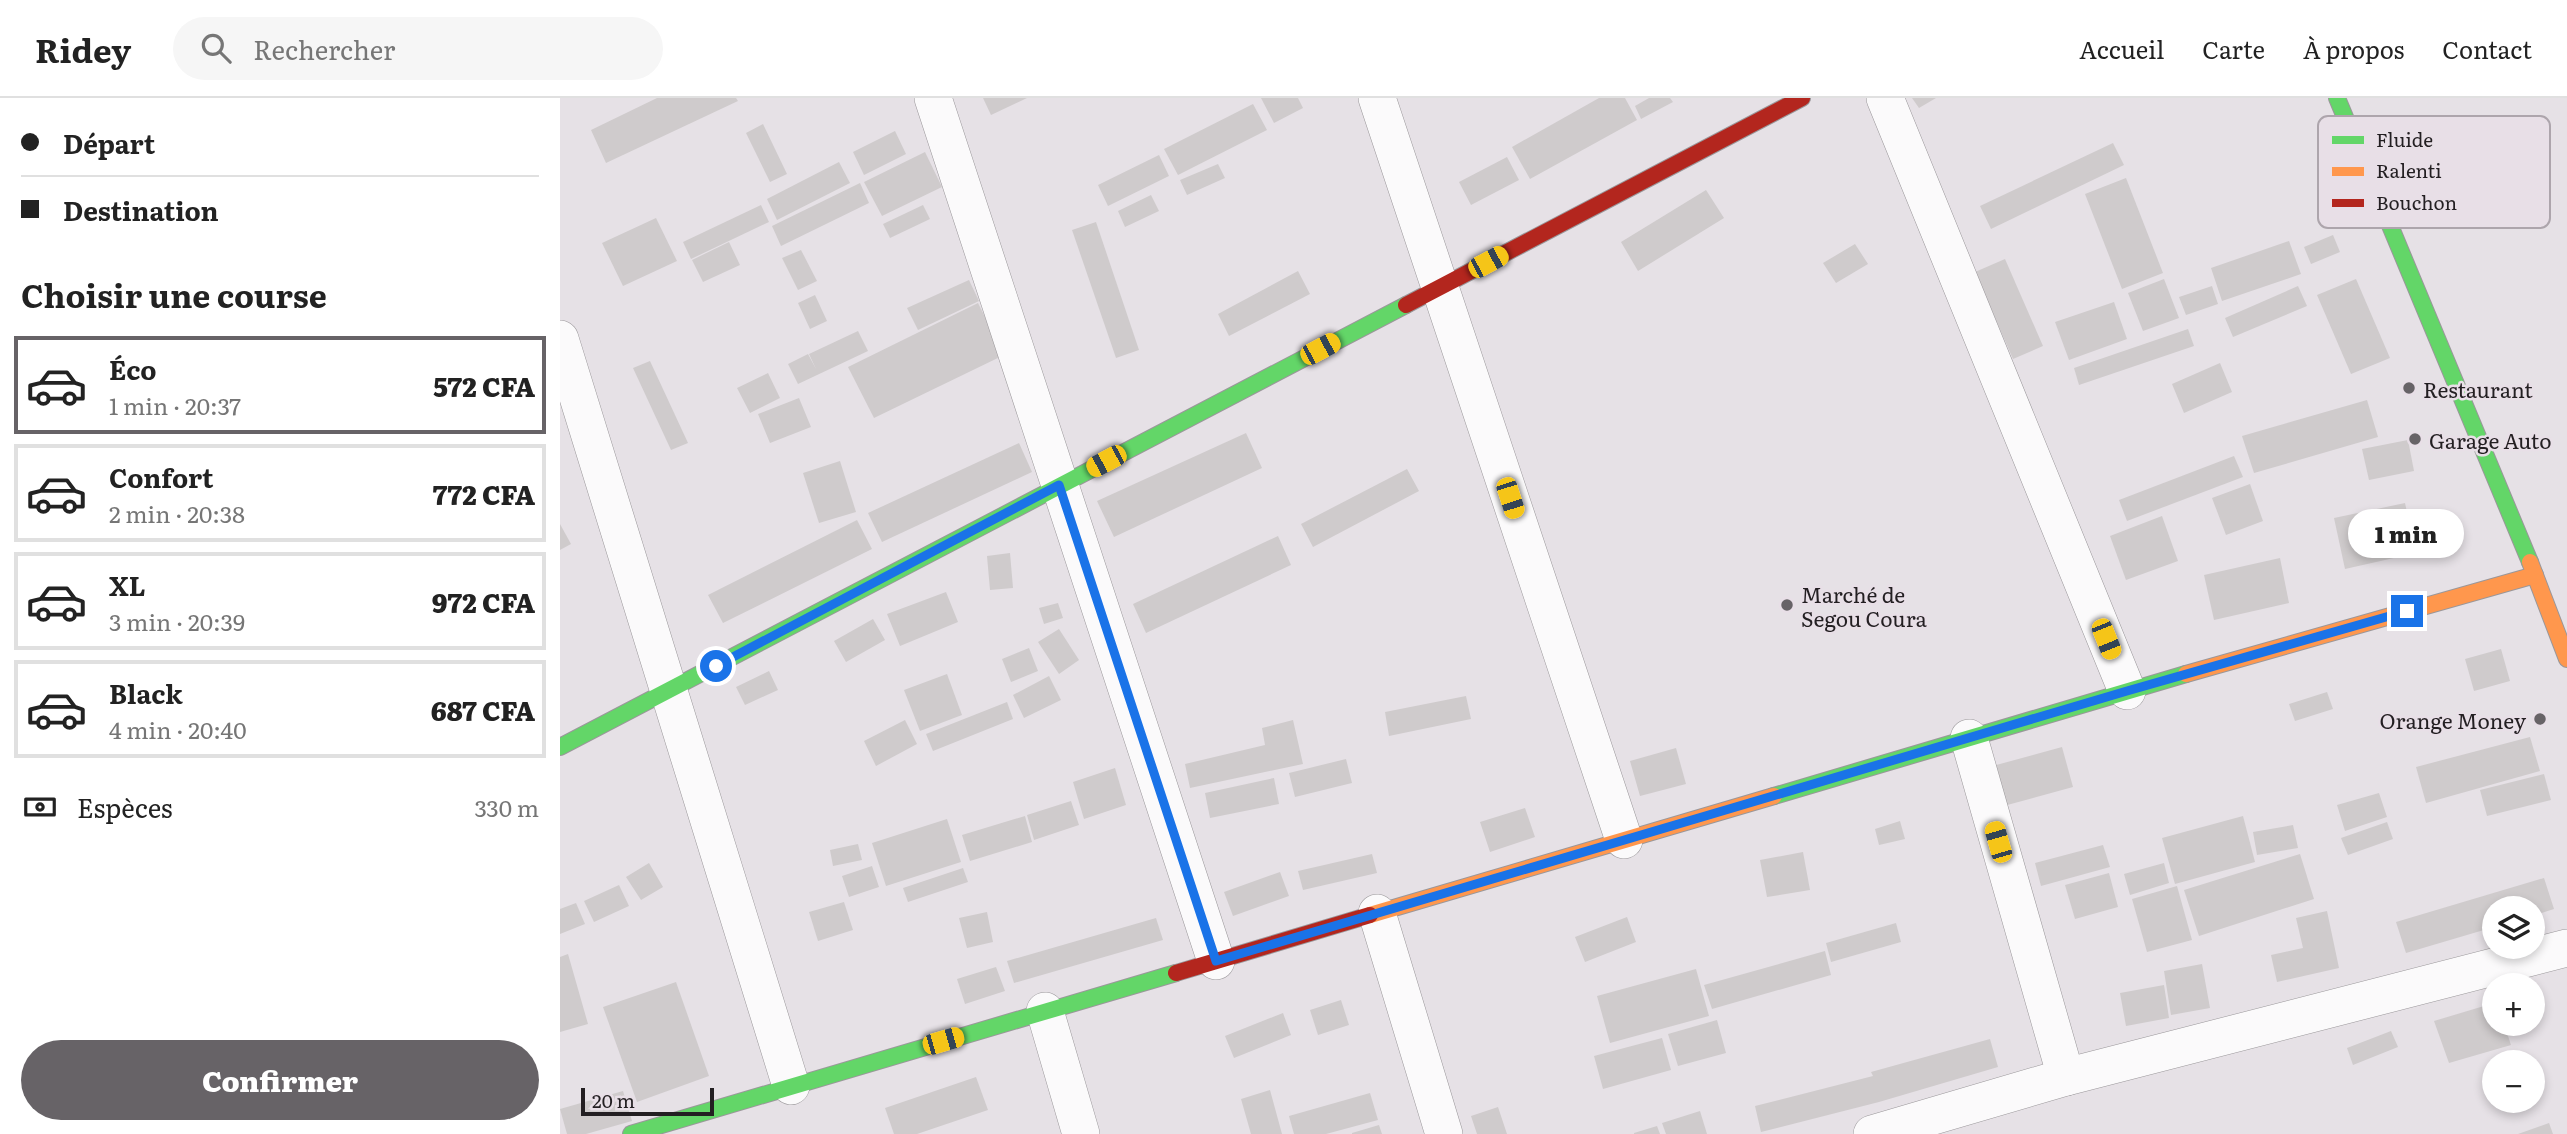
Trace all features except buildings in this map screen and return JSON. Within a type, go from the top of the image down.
[{"type":"street","points":[[933,98],[1216,961]]},
{"type":"street","points":[[1377,98],[1624,840]]},
{"type":"street","points":[[560,747],[1801,98]]},
{"type":"street","points":[[1885,98],[2127,691]]},
{"type":"street","points":[[2337,98],[2344,116]]},
{"type":"street","points":[[2391,228],[2535,575],[2567,659]]},
{"type":"street","points":[[560,339],[791,1086]]},
{"type":"street","points":[[631,1134],[2127,691],[2535,575]]},
{"type":"street","points":[[1969,738],[2066,1077]]},
{"type":"street","points":[[1377,913],[1444,1134]]},
{"type":"street","points":[[1872,1134],[2066,1077],[2567,948]]},
{"type":"street","points":[[1045,1011],[1081,1134]]},
{"type":"traffic: fast","points":[[2337,98],[2344,116]]},
{"type":"traffic: fast","points":[[2391,228],[2530,562]]},
{"type":"traffic: fast","points":[[560,747],[1406,305]]},
{"type":"traffic: fast","points":[[1774,796],[2186,674]]},
{"type":"traffic: fast","points":[[631,1134],[1176,973]]},
{"type":"traffic: slow","points":[[2530,562],[2567,659]]},
{"type":"traffic: slow","points":[[2186,674],[2535,575]]},
{"type":"traffic: slow","points":[[1370,915],[1774,796]]},
{"type":"traffic: jam","points":[[1406,305],[1802,98]]},
{"type":"traffic: jam","points":[[1176,973],[1370,915]]},
{"type":"place","name":"Restaurant","points":[[2409,388]]},
{"type":"place","name":"Garage Auto","points":[[2415,439]]},
{"type":"place","name":"Marché de Segou Coura","points":[[1787,605]]},
{"type":"place","name":"Orange Money","points":[[2540,719]]},
{"type":"route","points":[[716,666],[1059,485],[1216,961],[2127,691],[2407,611]]}]
